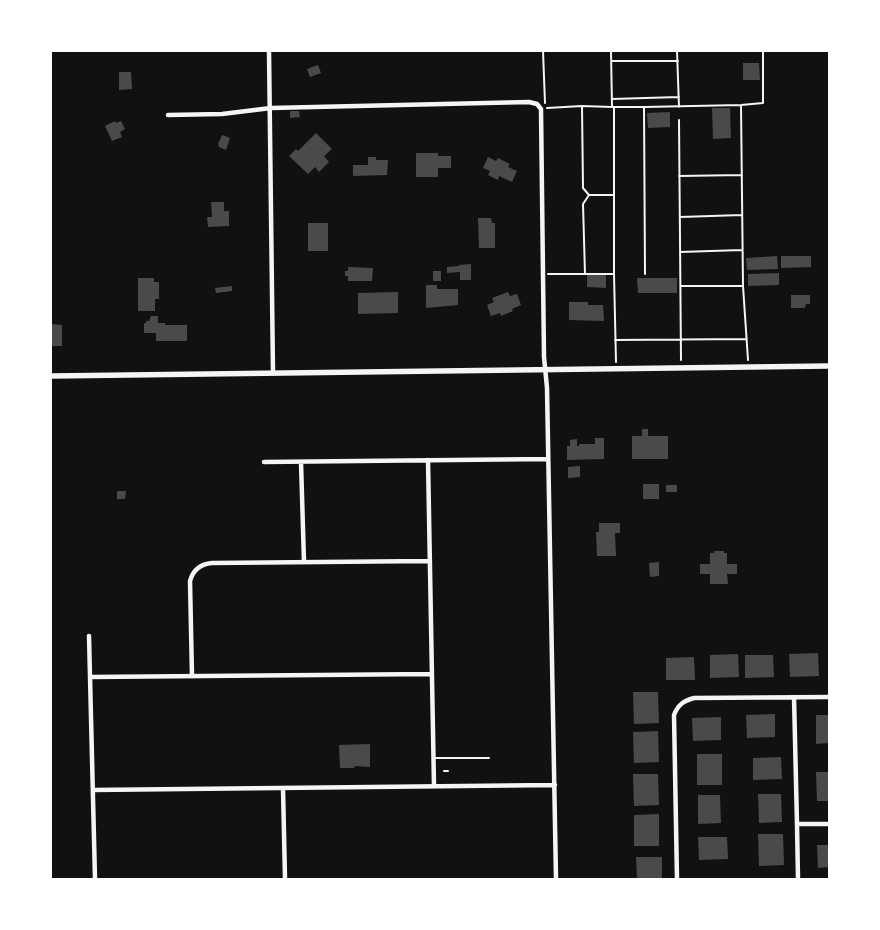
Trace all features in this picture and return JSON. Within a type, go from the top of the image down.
[{"type":"street","points":[[269,51],[273,373]]},
{"type":"street","points":[[168,115],[222,114],[271,108],[529,102],[537,104],[541,109],[544,357],[547,388],[556,879]]},
{"type":"street","points":[[51,376],[829,366]]},
{"type":"street","points":[[264,462],[548,459]]},
{"type":"street","points":[[428,460],[434,786]]},
{"type":"street","points":[[301,462],[304,562]]},
{"type":"street","points":[[192,676],[190,584],[191,576],[203,564],[430,561]]},
{"type":"street","points":[[89,636],[95,879]]},
{"type":"street","points":[[90,678],[432,674]]},
{"type":"street","points":[[794,697],[798,879]]},
{"type":"street","points":[[677,879],[674,715],[680,704],[694,698],[829,697]]},
{"type":"street","points":[[93,790],[555,785]]},
{"type":"street","points":[[283,788],[285,879]]},
{"type":"street","points":[[797,824],[829,824]]},
{"type":"lane","points":[[434,758],[489,758]]},
{"type":"path","points":[[541,109],[544,103],[543,51]]},
{"type":"path","points":[[611,51],[616,369]]},
{"type":"path","points":[[678,51],[679,107]]},
{"type":"path","points":[[541,109],[582,106],[679,107],[763,103],[763,51]]},
{"type":"path","points":[[612,61],[678,61]]},
{"type":"path","points":[[612,99],[679,97]]},
{"type":"path","points":[[740,105],[742,286],[748,367]]},
{"type":"path","points":[[582,106],[583,188],[589,195],[613,195]]},
{"type":"path","points":[[644,107],[645,274]]},
{"type":"path","points":[[679,120],[682,368]]},
{"type":"path","points":[[680,176],[742,175]]},
{"type":"path","points":[[585,274],[583,204],[589,195]]},
{"type":"path","points":[[680,216],[742,215]]},
{"type":"path","points":[[680,252],[742,250]]},
{"type":"path","points":[[544,274],[614,274]]},
{"type":"path","points":[[680,286],[742,286]]},
{"type":"path","points":[[616,340],[747,339]]},
{"type":"building","points":[[743,63],[759,63],[760,80],[743,80]]},
{"type":"building","points":[[318,65],[321,73],[310,77],[307,69]]},
{"type":"building","points":[[119,72],[131,72],[132,89],[119,90]]},
{"type":"building","points":[[712,108],[730,108],[731,138],[713,139]]},
{"type":"building","points":[[290,111],[299,111],[300,117],[290,118]]},
{"type":"building","points":[[670,112],[670,127],[648,128],[647,113]]},
{"type":"building","points":[[115,121],[116,123],[121,121],[125,129],[120,132],[122,137],[112,141],[105,126]]},
{"type":"building","points":[[316,133],[332,149],[324,156],[329,162],[319,172],[315,167],[308,174],[289,156],[296,149],[298,151]]},
{"type":"building","points":[[222,135],[230,138],[226,150],[219,147],[218,144]]},
{"type":"building","points":[[416,153],[438,153],[438,156],[451,156],[451,168],[438,168],[438,177],[416,177]]},
{"type":"building","points":[[368,157],[376,157],[376,160],[388,160],[387,175],[353,176],[353,165],[368,165]]},
{"type":"building","points":[[488,157],[496,161],[498,158],[510,164],[508,167],[517,171],[512,182],[499,176],[498,180],[488,175],[490,171],[483,168]]},
{"type":"building","points":[[211,202],[224,202],[224,211],[229,211],[229,226],[208,227],[207,217],[212,217]]},
{"type":"building","points":[[478,218],[491,218],[492,223],[495,223],[495,248],[479,248]]},
{"type":"building","points":[[308,223],[328,223],[328,251],[308,251]]},
{"type":"building","points":[[777,256],[778,269],[747,270],[746,258]]},
{"type":"building","points":[[781,256],[811,256],[811,267],[781,268]]},
{"type":"building","points":[[471,264],[471,280],[460,280],[460,272],[447,273],[447,267]]},
{"type":"building","points":[[348,267],[373,268],[372,281],[348,281],[345,271],[348,271]]},
{"type":"building","points":[[433,271],[441,271],[441,281],[433,281]]},
{"type":"building","points":[[779,273],[779,285],[748,286],[748,274]]},
{"type":"building","points":[[587,275],[606,275],[606,288],[587,287]]},
{"type":"building","points":[[138,278],[154,278],[154,282],[159,282],[159,299],[155,299],[155,311],[138,311]]},
{"type":"building","points":[[637,278],[677,278],[677,293],[638,293]]},
{"type":"building","points":[[426,285],[437,285],[437,289],[458,289],[458,305],[426,308]]},
{"type":"building","points":[[232,286],[232,291],[216,293],[215,288]]},
{"type":"building","points":[[398,292],[398,313],[358,314],[358,293]]},
{"type":"building","points":[[508,292],[510,296],[517,294],[521,305],[501,316],[500,313],[491,316],[487,305],[494,302],[492,298]]},
{"type":"building","points":[[791,295],[810,295],[810,304],[806,304],[805,308],[791,308]]},
{"type":"building","points":[[569,302],[588,302],[588,305],[603,305],[604,321],[569,320]]},
{"type":"building","points":[[151,316],[158,316],[158,323],[165,323],[165,325],[187,325],[187,341],[156,341],[156,333],[144,333],[144,323],[149,321]]},
{"type":"building","points":[[52,324],[62,325],[62,346],[51,346]]},
{"type":"building","points":[[642,429],[648,429],[648,436],[668,436],[668,459],[632,459],[632,436],[642,436]]},
{"type":"building","points":[[595,438],[604,438],[604,459],[567,460],[567,446],[570,446],[570,440],[577,439],[577,446],[579,446],[579,444],[595,444]]},
{"type":"building","points":[[580,466],[580,477],[568,478],[568,467]]},
{"type":"building","points":[[643,484],[659,484],[659,499],[643,499]]},
{"type":"building","points":[[666,485],[677,485],[677,492],[666,492]]},
{"type":"building","points":[[117,491],[126,491],[125,499],[117,499]]},
{"type":"building","points":[[599,523],[620,523],[620,533],[615,533],[616,556],[597,556],[596,532],[599,532]]},
{"type":"building","points":[[714,551],[724,551],[724,553],[727,553],[727,564],[737,564],[737,574],[727,574],[728,584],[710,584],[710,574],[700,574],[700,564],[710,564],[710,553],[714,553]]},
{"type":"building","points":[[659,562],[659,576],[650,577],[649,563]]},
{"type":"building","points":[[818,653],[819,676],[790,677],[789,654]]},
{"type":"building","points":[[738,654],[739,677],[710,678],[710,655]]},
{"type":"building","points":[[745,655],[773,655],[774,677],[745,678]]},
{"type":"building","points":[[694,657],[695,680],[666,680],[666,658]]},
{"type":"building","points":[[633,692],[658,692],[659,723],[634,724]]},
{"type":"building","points":[[775,714],[775,737],[747,738],[746,715]]},
{"type":"building","points":[[816,715],[829,715],[829,743],[816,744]]},
{"type":"building","points":[[721,717],[721,740],[693,741],[692,718]]},
{"type":"building","points":[[658,731],[659,762],[634,763],[633,732]]},
{"type":"building","points":[[370,744],[370,767],[340,768],[339,745]]},
{"type":"building","points":[[697,754],[722,754],[722,785],[697,785]]},
{"type":"building","points":[[781,757],[782,779],[753,780],[753,758]]},
{"type":"building","points":[[816,772],[829,772],[829,801],[817,801]]},
{"type":"building","points":[[633,774],[658,774],[659,805],[634,806]]},
{"type":"building","points":[[758,794],[781,794],[782,822],[759,823]]},
{"type":"building","points":[[698,795],[720,795],[721,823],[698,824]]},
{"type":"building","points":[[659,814],[659,846],[634,846],[634,815]]},
{"type":"building","points":[[758,834],[783,834],[784,865],[759,866]]},
{"type":"building","points":[[698,837],[727,837],[728,859],[699,860]]},
{"type":"building","points":[[817,845],[829,845],[829,867],[818,868]]},
{"type":"building","points":[[636,857],[662,857],[662,879],[637,879]]}]
